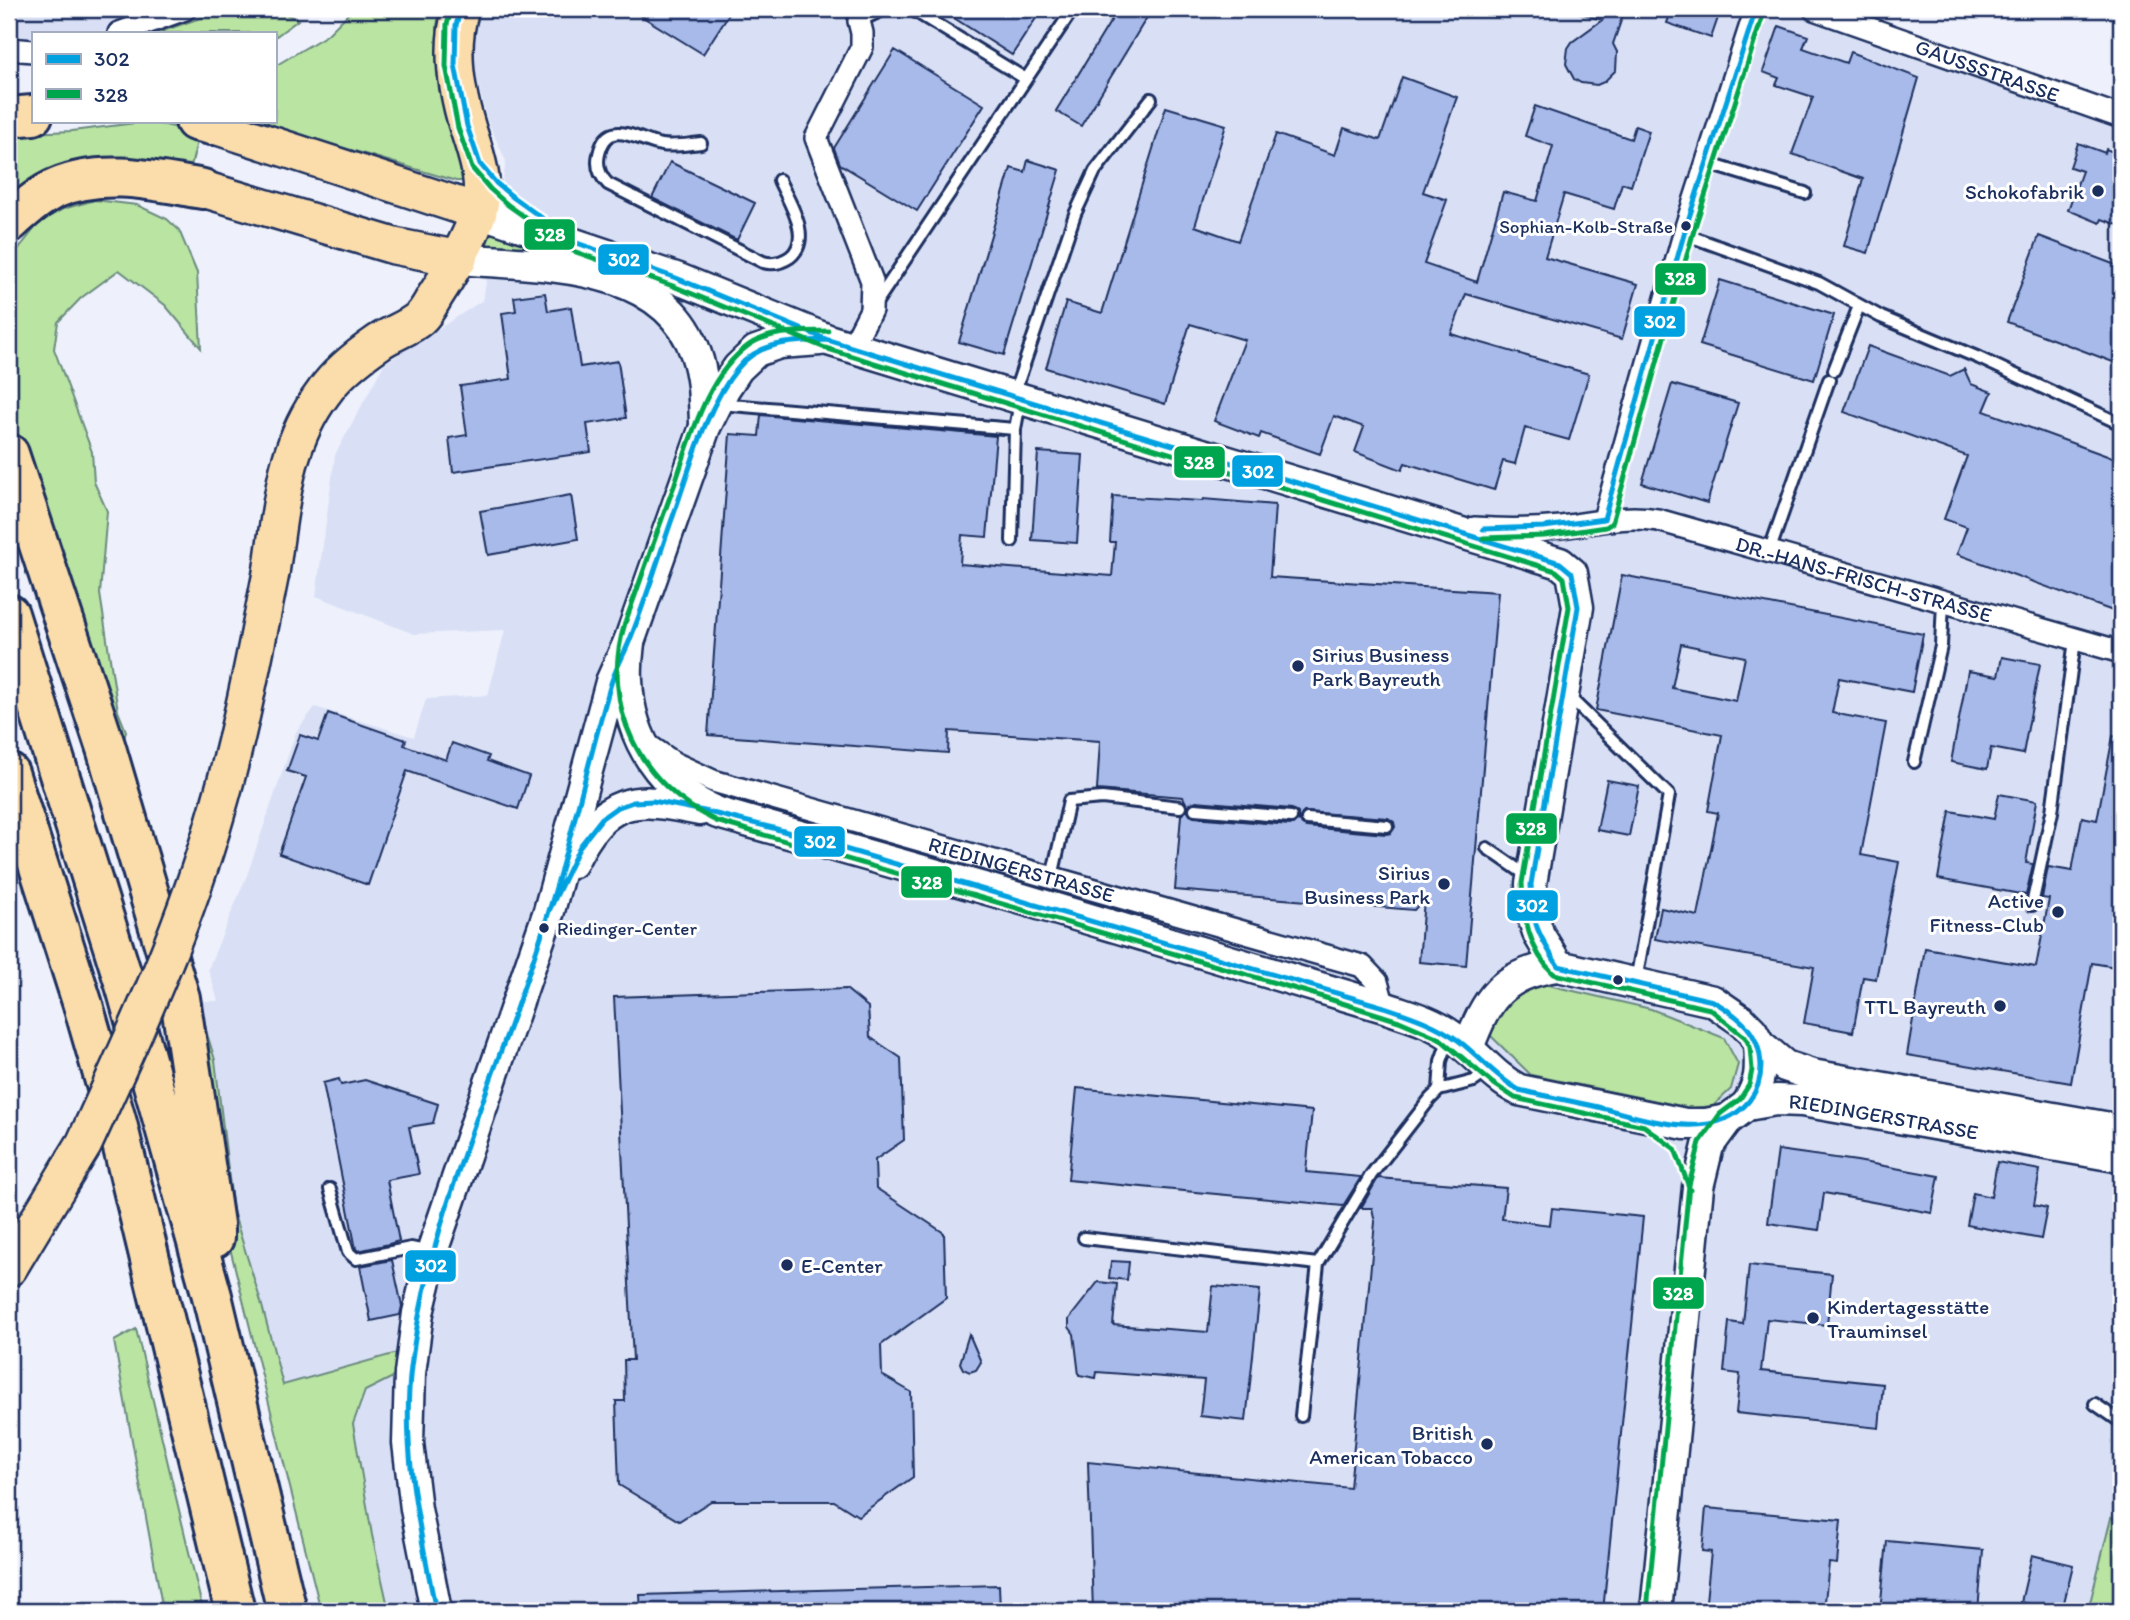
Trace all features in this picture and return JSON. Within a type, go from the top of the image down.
[{"type":"highway","points":[[9,117],[32,115]]},
{"type":"highway","points":[[9,223],[56,188],[86,180],[113,177],[203,189]]},
{"type":"highway","points":[[9,454],[106,748],[180,998],[214,1224],[212,1296]]},
{"type":"highway","points":[[9,614],[126,988],[212,1296],[287,1611]]},
{"type":"highway","points":[[9,773],[83,1005],[117,1123],[235,1611]]},
{"type":"main road","points":[[9,1268],[84,1144],[142,1022],[198,872],[218,812],[233,751],[271,573],[288,462],[299,432],[325,389],[349,366],[379,342],[421,318],[459,258],[479,212],[482,191],[480,164],[467,126],[455,65],[455,36],[461,9]]},
{"type":"main road","points":[[203,123],[676,278],[840,344],[1560,563],[1572,573],[1578,607],[1532,879],[1532,914],[1539,935],[1558,966],[1534,970],[1507,982],[1489,999],[1459,1041]]},
{"type":"main road","points":[[203,189],[381,242],[459,258],[580,269],[608,276],[642,291],[667,310],[684,330],[696,351],[711,415]]},
{"type":"main road","points":[[436,1611],[416,1509],[408,1443],[410,1373],[418,1313],[433,1252],[486,1088],[549,911],[611,682],[629,642],[711,415],[738,368],[756,351],[780,343],[840,344]]},
{"type":"main road","name":"RIEDINGERSTRASSE","points":[[629,642],[627,681],[635,727],[667,780],[686,798],[718,813],[1022,899],[1384,1007],[1433,1025],[1459,1041],[1502,1082],[1519,1090],[1685,1124],[1706,1124],[1776,1101],[1802,1101],[2121,1157]]},
{"type":"main road","points":[[549,911],[584,839],[598,822],[613,811],[633,802],[653,801],[718,813]]},
{"type":"main road","name":"RIEDINGERSTRASSE","points":[[1558,966],[1713,1001],[1742,1021],[1759,1044],[1785,1066],[1812,1076],[2121,1130]]},
{"type":"main road","points":[[1656,1611],[1698,1187],[1708,1146],[1757,1088],[1762,1071],[1759,1044]]},
{"type":"main road","points":[[1698,1187],[1721,1147],[1741,1130],[1764,1116],[1802,1101]]},
{"type":"main road","points":[[1983,1133],[2041,1116]]},
{"type":"main road","points":[[1648,1118],[1682,1144],[1698,1187]]},
{"type":"street","points":[[122,32],[185,9]]},
{"type":"street","points":[[1434,526],[1508,530],[1563,527],[1604,519],[1684,234],[1756,9]]},
{"type":"street","name":"GAUSSSTRASSE","points":[[1814,9],[2121,117]]},
{"type":"street","points":[[840,344],[871,310],[872,281],[816,138],[862,47],[861,15]]},
{"type":"street","points":[[9,49],[32,51]]},
{"type":"street","name":"DR.-HANS-FRISCH-STRASSE","points":[[1604,519],[1638,517],[1658,520],[2121,652]]},
{"type":"street","name":"RIEDINGERSTRASSE","points":[[642,741],[674,763],[713,782],[1362,966],[1377,982],[1384,1007]]},
{"type":"lane","points":[[861,15],[885,9]]},
{"type":"lane","points":[[911,9],[1026,79]]},
{"type":"lane","points":[[871,310],[1073,9]]},
{"type":"lane","points":[[1013,541],[1017,398],[1076,214],[1095,171],[1151,99]]},
{"type":"lane","points":[[701,143],[662,145],[624,132],[607,138],[600,147],[598,167],[606,182],[612,186],[763,262],[772,264],[793,254],[800,241],[798,225],[779,180]]},
{"type":"lane","points":[[1706,163],[1805,192]]},
{"type":"lane","points":[[1684,234],[1819,283],[1859,306],[2121,424]]},
{"type":"lane","points":[[1769,552],[1859,306]]},
{"type":"lane","points":[[711,415],[1015,429]]},
{"type":"lane","points":[[1914,762],[1941,646],[1943,601]]},
{"type":"lane","points":[[2032,905],[2052,812],[2075,640]]},
{"type":"lane","points":[[1563,692],[1670,795],[1636,984]]},
{"type":"lane","points":[[1052,877],[1069,801],[1102,798],[1180,807]]},
{"type":"lane","points":[[1195,809],[1291,817]]},
{"type":"lane","points":[[1307,819],[1387,826]]},
{"type":"lane","points":[[1487,848],[1532,879]]},
{"type":"lane","points":[[1301,1416],[1318,1264],[1371,1175],[1439,1090],[1441,1062],[1459,1041]]},
{"type":"lane","points":[[1439,1090],[1474,1081],[1490,1070]]},
{"type":"lane","points":[[330,1189],[348,1252],[356,1259],[411,1248],[433,1252]]},
{"type":"lane","points":[[1084,1238],[1318,1264]]},
{"type":"lane","points":[[2095,1404],[2121,1422]]},
{"type":"shaded area","points":[[9,9],[201,9],[100,32],[32,32],[32,41],[9,40]]},
{"type":"shaded area","points":[[480,9],[1780,9],[2121,128],[2121,1611],[389,1611],[372,1535],[353,1424],[365,1391],[397,1375],[399,1352],[283,1385],[233,1211],[215,1060],[197,1001],[218,1001],[208,969],[247,875],[296,732],[315,707],[414,737],[426,699],[488,695],[505,630],[414,634],[316,596],[335,455],[384,364],[483,300],[506,161],[487,120],[476,75],[472,32]]},
{"type":"green space","points":[[226,9],[272,10],[298,20],[276,36],[276,32],[160,32]]},
{"type":"green space","points":[[353,9],[440,9],[437,26],[443,79],[464,181],[456,181],[256,122],[276,122],[276,65],[327,35]]},
{"type":"green space","points":[[143,122],[199,133],[190,171],[9,204],[9,134],[72,131]]},
{"type":"green space","points":[[95,200],[137,205],[167,219],[179,230],[197,273],[201,348],[165,305],[119,270],[81,298],[58,322],[54,349],[92,452],[94,482],[107,511],[100,594],[118,711],[126,731],[118,763],[9,412],[9,261],[39,223],[63,209]]},
{"type":"green space","points":[[490,230],[568,252],[483,247]]},
{"type":"green space","points":[[1539,983],[1651,1009],[1724,1038],[1738,1064],[1731,1089],[1713,1106],[1691,1108],[1531,1075],[1491,1036],[1492,1013],[1502,991]]},
{"type":"green space","points":[[197,1001],[215,1060],[233,1211],[283,1385],[400,1352],[397,1375],[365,1391],[353,1424],[372,1535],[389,1611],[321,1611],[223,1220]]},
{"type":"green space","points":[[136,1329],[203,1611],[163,1611],[114,1341]]},
{"type":"green space","points":[[2111,1518],[2121,1520],[2121,1611],[2088,1611]]},
{"type":"building","points":[[630,9],[732,9],[703,54]]},
{"type":"building","points":[[940,9],[1042,9],[1012,55]]},
{"type":"building","points":[[1118,9],[1152,9],[1081,126],[1056,111]]},
{"type":"building","points":[[1625,9],[1613,44],[1617,52],[1616,70],[1597,85],[1581,83],[1574,79],[1566,64],[1568,48],[1572,42],[1602,20],[1575,11]]},
{"type":"building","points":[[1672,9],[1721,9],[1711,38],[1667,23]]},
{"type":"building","points":[[1779,26],[1808,36],[1803,48],[1846,63],[1850,52],[1919,78],[1868,253],[1844,246],[1863,179],[1792,154],[1813,97],[1776,85],[1779,78],[1763,72]]},
{"type":"building","points":[[895,50],[984,105],[917,211],[840,164],[834,148]]},
{"type":"building","points":[[1402,77],[1457,97],[1423,192],[1447,200],[1424,264],[1477,282],[1503,192],[1537,201],[1553,146],[1525,136],[1535,106],[1631,139],[1635,126],[1649,131],[1631,186],[1622,183],[1614,209],[1564,194],[1545,257],[1638,284],[1622,339],[1466,294],[1451,334],[1589,374],[1569,440],[1525,428],[1515,464],[1503,461],[1494,490],[1405,463],[1402,470],[1355,452],[1364,427],[1334,416],[1320,454],[1261,433],[1259,438],[1214,421],[1245,340],[1190,324],[1165,404],[1046,368],[1066,302],[1102,313],[1166,107],[1226,125],[1195,226],[1238,241],[1276,134],[1335,155],[1344,128],[1380,140]]},
{"type":"building","name":"Schokofabrik","points":[[2078,143],[2105,153],[2106,149],[2121,155],[2121,226],[2102,219],[2100,223],[2068,210],[2082,171],[2070,167]]},
{"type":"building","points":[[1028,160],[1060,170],[1004,355],[959,342],[1011,168],[1025,172]]},
{"type":"building","points":[[670,162],[755,203],[737,240],[652,198]]},
{"type":"building","points":[[2039,236],[2121,267],[2121,365],[2007,322]]},
{"type":"building","points":[[1720,280],[1834,315],[1814,380],[1700,345]]},
{"type":"building","points":[[545,293],[548,311],[571,307],[580,367],[618,361],[626,418],[587,424],[591,452],[453,472],[449,438],[467,435],[460,386],[511,379],[502,313],[516,311],[514,297]]},
{"type":"building","points":[[1868,346],[1950,376],[1964,369],[1971,384],[1992,392],[1984,411],[2121,461],[2121,614],[1957,554],[1967,527],[1944,519],[1967,456],[1844,412]]},
{"type":"building","points":[[1672,384],[1738,403],[1707,503],[1642,483]]},
{"type":"building","points":[[761,415],[996,436],[987,537],[962,535],[960,564],[1112,576],[1115,542],[1110,542],[1113,496],[1203,499],[1275,505],[1270,577],[1498,592],[1466,966],[1419,962],[1424,899],[1414,910],[1175,890],[1181,815],[1187,810],[1194,817],[1290,825],[1298,821],[1298,813],[1292,809],[1196,801],[1188,807],[1183,797],[1097,790],[1100,741],[949,731],[948,753],[708,735],[730,434],[759,436]],"holes":[[[1304,812],[1388,818],[1394,822],[1395,827],[1391,833],[1386,834],[1306,827],[1299,819]]]},
{"type":"building","points":[[1038,452],[1083,455],[1077,543],[1032,540]]},
{"type":"building","points":[[571,495],[578,539],[488,555],[480,511]]},
{"type":"building","points":[[1622,575],[1923,634],[1912,692],[1839,678],[1832,713],[1886,723],[1861,855],[1899,862],[1876,979],[1863,977],[1853,1032],[1804,1023],[1814,967],[1655,939],[1661,908],[1698,916],[1718,813],[1708,811],[1722,735],[1596,710]],"holes":[[[1681,644],[1745,657],[1736,701],[1672,688]]]},
{"type":"building","points":[[2002,657],[2040,664],[2023,754],[1991,748],[1987,769],[1951,762],[1968,671],[1998,676]]},
{"type":"building","points":[[328,713],[406,740],[404,745],[446,760],[452,743],[489,756],[487,761],[529,776],[518,809],[407,771],[368,885],[279,854],[306,777],[287,771],[300,735],[318,741]]},
{"type":"building","name":"TTL Bayreuth","points":[[2113,736],[2121,737],[2121,968],[2092,963],[2071,1083],[1907,1055],[1925,948],[2036,967],[2049,899],[2042,898],[2048,867],[2072,871],[2082,817],[2097,820]]},
{"type":"building","points":[[1607,780],[1639,786],[1629,836],[1597,830]]},
{"type":"building","points":[[1999,794],[2037,801],[2026,863],[2033,864],[2026,895],[1938,879],[1950,811],[1994,819]]},
{"type":"building","name":"E-Center","points":[[846,989],[868,1007],[870,1037],[901,1058],[904,1140],[875,1160],[876,1188],[944,1233],[946,1298],[881,1345],[882,1375],[911,1392],[913,1477],[858,1516],[834,1501],[711,1501],[679,1521],[619,1485],[616,1401],[625,1401],[624,1360],[633,1360],[614,997]]},
{"type":"building","points":[[339,1079],[341,1085],[365,1080],[438,1104],[433,1123],[409,1127],[419,1174],[387,1180],[399,1241],[358,1251],[323,1083]]},
{"type":"building","points":[[1077,1088],[1312,1111],[1306,1172],[1361,1177],[1343,1206],[1068,1180]]},
{"type":"building","points":[[1778,1150],[1939,1176],[1932,1213],[1824,1193],[1819,1230],[1768,1223]]},
{"type":"building","points":[[1997,1162],[2040,1170],[2034,1205],[2047,1208],[2041,1239],[1967,1225],[1973,1193],[1991,1197]]},
{"type":"building","name":"British American Tobacco","points":[[1378,1178],[1506,1188],[1502,1219],[1550,1225],[1552,1208],[1643,1217],[1603,1611],[1093,1611],[1088,1462],[1350,1488],[1375,1222],[1372,1208],[1361,1208]]},
{"type":"building","points":[[392,1260],[402,1306],[400,1315],[371,1321],[360,1266]]},
{"type":"building","points":[[1111,1261],[1129,1262],[1127,1280],[1109,1278]]},
{"type":"building","points":[[1749,1265],[1832,1274],[1827,1325],[1767,1319],[1761,1371],[1883,1384],[1879,1428],[1736,1413],[1740,1374],[1724,1372],[1729,1322],[1743,1324]]},
{"type":"building","points":[[1098,1282],[1117,1284],[1113,1325],[1208,1332],[1213,1286],[1260,1290],[1246,1421],[1200,1416],[1204,1380],[1097,1372],[1096,1378],[1079,1375],[1074,1334],[1069,1327],[1069,1319]]},
{"type":"building","points":[[969,1334],[981,1362],[976,1370],[970,1372],[963,1369],[960,1363]]},
{"type":"building","points":[[1706,1508],[1841,1520],[1837,1564],[1829,1563],[1824,1611],[1705,1611],[1711,1552],[1702,1551]]},
{"type":"building","points":[[1887,1541],[1983,1550],[1978,1611],[1880,1611]]},
{"type":"building","points":[[2032,1555],[2073,1565],[2062,1611],[2021,1602]]},
{"type":"building","points":[[999,1585],[1000,1611],[641,1611],[640,1595]]},
{"type":"transit line","name":"328","points":[[452,9],[447,24],[446,66],[458,128],[472,168],[508,205],[573,251],[673,286],[825,348],[1556,571],[1564,578],[1569,607],[1522,883],[1526,920],[1533,944],[1545,965],[1554,974],[1710,1009],[1745,1037],[1750,1047],[1752,1070],[1749,1085],[1740,1099],[1720,1114],[1700,1142],[1689,1185],[1647,1610]]},
{"type":"transit line","name":"302","points":[[461,9],[456,25],[455,65],[467,126],[480,164],[496,183],[514,198],[577,243],[676,278],[828,340],[1560,563],[1572,573],[1578,607],[1531,884],[1537,927],[1558,966],[1713,1001],[1723,1007],[1747,1027],[1757,1044],[1760,1076],[1752,1097],[1734,1114],[1717,1122],[1698,1125],[1657,1122],[1519,1090],[1450,1035],[1423,1021],[1384,1007],[773,828],[653,801],[633,802],[616,808],[602,818],[580,846],[549,911]]},
{"type":"transit line","name":"302","points":[[1483,529],[1544,527],[1604,519],[1686,227],[1756,9]]},
{"type":"transit line","name":"328","points":[[1483,538],[1544,536],[1606,527],[1612,523],[1694,230],[1764,12]]},
{"type":"transit line","name":"328","points":[[828,331],[777,334],[749,345],[734,358],[711,391],[687,448],[625,623],[618,654],[622,713],[632,740],[666,787],[689,806],[716,821],[1399,1021],[1439,1038],[1491,1082],[1515,1098],[1644,1126],[1675,1149],[1690,1190]]},
{"type":"transit line","name":"302","points":[[436,1611],[410,1460],[409,1398],[420,1308],[451,1193],[549,911],[612,681],[629,642],[707,422],[726,384],[738,368],[757,352],[779,344],[828,340]]},
{"type":"place","name":"Schokofabrik","points":[[2098,191]]},
{"type":"place","name":"Sophian-Kolb-Straße","points":[[1686,226]]},
{"type":"place","name":"Sirius Business Park Bayreuth","points":[[1298,666]]},
{"type":"place","name":"Sirius Business Park","points":[[1444,884]]},
{"type":"place","name":"Active Fitness-Club","points":[[2058,912]]},
{"type":"place","name":"Riedinger-Center","points":[[544,928]]},
{"type":"place","name":"TTL Bayreuth","points":[[2000,1006]]},
{"type":"place","name":"E-Center","points":[[787,1265]]},
{"type":"place","name":"Kindertagesstätte Trauminsel","points":[[1813,1318]]},
{"type":"place","name":"British American Tobacco","points":[[1487,1444]]}]
